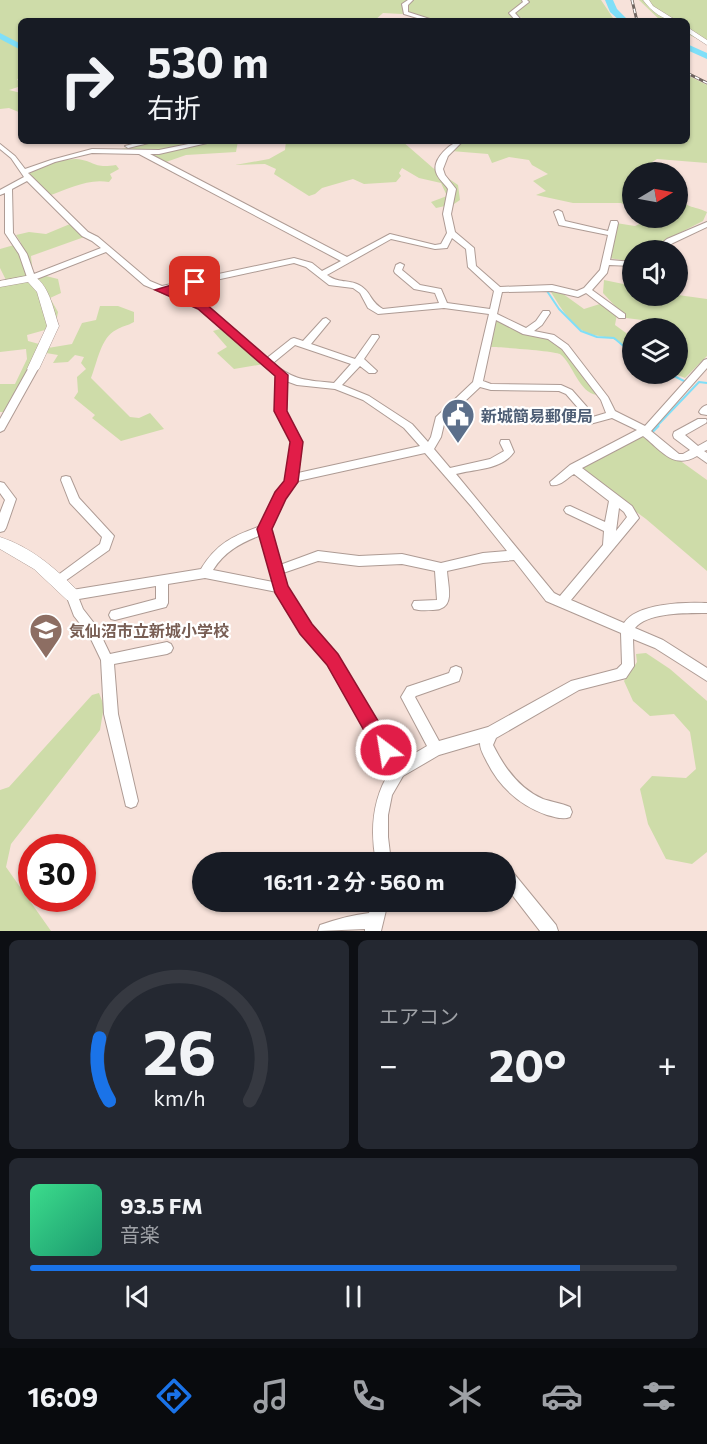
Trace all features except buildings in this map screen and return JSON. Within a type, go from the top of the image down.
[{"type":"street","points":[[411,0],[405,4],[406,13],[423,18]]},
{"type":"street","points":[[516,18],[512,13],[525,2],[524,0]]},
{"type":"street","points":[[646,0],[651,7],[669,18]]},
{"type":"street","points":[[690,31],[707,43]]},
{"type":"street","points":[[0,193],[9,190],[26,175],[70,156],[138,144]]},
{"type":"street","points":[[101,151],[159,152],[198,144]]},
{"type":"street","points":[[322,275],[390,236],[435,247],[444,246],[451,233],[447,213],[452,189],[439,168],[450,149],[456,144]]},
{"type":"street","points":[[2,148],[72,223],[147,283],[202,306],[281,375],[297,382],[336,386],[366,398],[408,426],[449,472],[550,597],[659,644],[707,675]]},
{"type":"street","points":[[138,151],[346,260]]},
{"type":"street","points":[[0,428],[33,369],[53,326],[42,292],[31,278],[23,254],[9,233],[9,190]]},
{"type":"street","points":[[558,212],[562,223],[612,234]]},
{"type":"street","points":[[451,233],[470,248],[472,267],[498,290],[552,288],[578,294],[587,290],[604,271],[614,223]]},
{"type":"street","points":[[670,240],[707,224]]},
{"type":"street","points":[[0,284],[31,278],[106,249]]},
{"type":"street","points":[[161,290],[294,260],[309,265],[332,283],[355,286],[364,292],[371,306],[381,312],[444,305],[494,313],[526,332],[551,337],[565,347],[605,399],[613,414],[643,431],[677,458],[685,458],[707,445]]},
{"type":"street","points":[[607,262],[622,263]]},
{"type":"street","points":[[400,265],[398,271],[417,287],[438,291],[444,305]]},
{"type":"street","points":[[398,771],[332,660],[306,629],[281,588],[265,529],[280,496],[295,478],[429,448],[436,437],[440,419],[478,383],[498,290]]},
{"type":"street","points":[[587,290],[622,316]]},
{"type":"street","points":[[526,332],[539,323],[546,313]]},
{"type":"street","points":[[306,344],[326,321]]},
{"type":"street","points":[[336,386],[358,362],[375,337]]},
{"type":"street","points":[[267,363],[294,341],[358,362],[372,371]]},
{"type":"street","points":[[555,482],[574,468],[651,427],[707,362]]},
{"type":"street","points":[[281,375],[280,411],[297,442],[291,482]]},
{"type":"street","points":[[478,383],[491,387],[561,388],[569,392],[582,406]]},
{"type":"street","points":[[590,422],[613,414]]},
{"type":"street","points":[[704,414],[678,435],[707,459]]},
{"type":"street","points":[[449,472],[466,466],[496,463],[509,452],[505,443]]},
{"type":"street","points":[[562,602],[633,518],[628,509],[574,468]]},
{"type":"street","points":[[58,581],[105,547],[108,536],[74,500],[66,480]]},
{"type":"street","points":[[0,486],[11,499],[0,528]]},
{"type":"street","points":[[609,546],[615,500]]},
{"type":"street","points":[[570,510],[610,529]]},
{"type":"street","points":[[205,573],[215,554],[231,542],[265,529]]},
{"type":"street","points":[[0,543],[20,550],[58,581],[72,595],[78,612],[93,631],[107,660],[111,714],[131,801]]},
{"type":"street","points":[[276,571],[318,556],[359,561],[402,559],[441,568],[483,558],[516,555]]},
{"type":"street","points":[[418,605],[440,605],[443,601],[441,568]]},
{"type":"street","points":[[72,595],[205,573],[281,588]]},
{"type":"street","points":[[115,615],[162,603],[162,580]]},
{"type":"street","points":[[381,852],[379,836],[380,805],[386,788],[398,771],[436,749],[491,733],[576,685],[621,674],[628,666],[628,630],[632,620],[640,615],[664,613],[677,608],[707,608]]},
{"type":"street","points":[[107,660],[166,648]]},
{"type":"street","points":[[436,749],[408,697],[412,691],[454,677],[456,672]]},
{"type":"street","points":[[491,733],[486,745],[498,772],[515,791],[544,808],[565,812]]},
{"type":"street","points":[[516,888],[550,931]]},
{"type":"street","points":[[326,931],[346,924],[374,926]]},
{"type":"green space","points":[[0,0],[601,0],[613,18],[422,18],[420,15],[383,13],[377,18],[18,18],[18,87],[9,90],[18,92],[18,112],[9,108],[0,109]]},
{"type":"green space","points":[[639,0],[707,0],[707,43],[690,35],[690,18],[658,18]]},
{"type":"green space","points":[[690,76],[707,85],[707,163],[657,159],[652,162],[622,162],[622,203],[573,203],[536,195],[546,191],[533,181],[548,174],[532,165],[529,160],[509,157],[492,163],[488,154],[451,151],[459,144],[690,144]]},
{"type":"green space","points":[[144,144],[184,144],[161,150],[112,151]]},
{"type":"green space","points":[[201,144],[237,144],[236,152],[186,155],[166,162],[146,153]]},
{"type":"green space","points":[[286,144],[405,144],[433,168],[458,185],[460,200],[454,204],[436,208],[431,202],[447,196],[441,183],[419,178],[402,168],[399,173],[401,176],[396,182],[364,184],[353,179],[322,188],[309,196],[274,174],[276,169],[265,164],[235,165],[269,159],[285,150]]},
{"type":"green space","points":[[76,159],[99,165],[116,165],[119,169],[110,174],[112,178],[109,182],[86,183],[48,196],[29,174],[32,172],[30,168],[61,160]]},
{"type":"green space","points":[[688,205],[707,212],[703,221],[666,240],[622,240],[622,260],[609,258],[616,223],[622,224],[622,228],[688,228]]},
{"type":"green space","points":[[70,224],[87,236],[31,256],[33,276],[6,280],[0,268],[0,249],[21,243],[16,235],[29,232],[46,234]]},
{"type":"green space","points":[[42,275],[58,279],[61,293],[50,298],[58,312],[56,322],[45,330],[27,335],[28,341],[39,344],[7,412],[0,412],[0,384],[15,384],[27,359],[26,349],[0,352],[0,286]]},
{"type":"green space","points":[[604,280],[622,284],[622,306],[688,306],[688,296],[707,299],[707,356],[688,375],[688,318],[626,318],[603,293]]},
{"type":"green space","points":[[559,291],[584,309],[603,303],[617,314],[615,325],[622,330],[622,344],[587,333],[574,324],[551,292]]},
{"type":"green space","points":[[100,306],[118,306],[134,312],[134,322],[111,333],[107,338],[91,378],[130,417],[139,418],[150,413],[164,429],[121,441],[92,418],[95,415],[74,398],[78,392],[77,377],[86,369],[81,363],[84,357],[75,355],[68,362],[53,363],[58,355],[46,353],[48,348],[72,344],[82,323],[96,320]]},
{"type":"green space","points":[[499,320],[549,339],[565,349],[597,395],[585,389],[560,354],[491,347],[496,321]]},
{"type":"green space","points":[[223,328],[264,364],[234,369],[217,353],[227,347],[213,331]]},
{"type":"green space","points":[[643,434],[707,480],[707,571],[646,519],[583,473],[583,465]]},
{"type":"green space","points":[[646,653],[670,669],[707,701],[707,852],[692,864],[666,859],[648,824],[640,789],[652,776],[686,778],[696,769],[690,732],[674,714],[650,716],[633,701],[624,681],[637,662],[636,654]]},
{"type":"green space","points":[[99,693],[104,706],[100,730],[11,844],[6,867],[18,884],[18,912],[38,912],[51,931],[0,931],[0,790],[9,787],[92,695]]},
{"type":"waterway","points":[[609,0],[613,10],[622,18]]},
{"type":"waterway","points":[[0,36],[18,45]]},
{"type":"waterway","points":[[690,48],[707,56]]},
{"type":"waterway","points":[[547,291],[559,309],[581,331],[597,337],[614,338],[622,345]]},
{"type":"waterway","points":[[656,427],[699,382],[707,383]]},
{"type":"waterway","points":[[650,434],[658,426]]},
{"type":"railway","points":[[632,0],[636,18]]},
{"type":"railway","points":[[690,74],[707,83]]},
{"type":"place","name":"新城簡易郵便局","points":[[458,444]]},
{"type":"place","name":"気仙沼市立新城小学校","points":[[46,659]]},
{"type":"route","points":[[195,282],[161,290],[195,301],[281,375],[280,411],[291,427],[297,442],[291,482],[280,496],[265,529],[281,588],[289,605],[306,629],[332,660],[386,750]]}]
